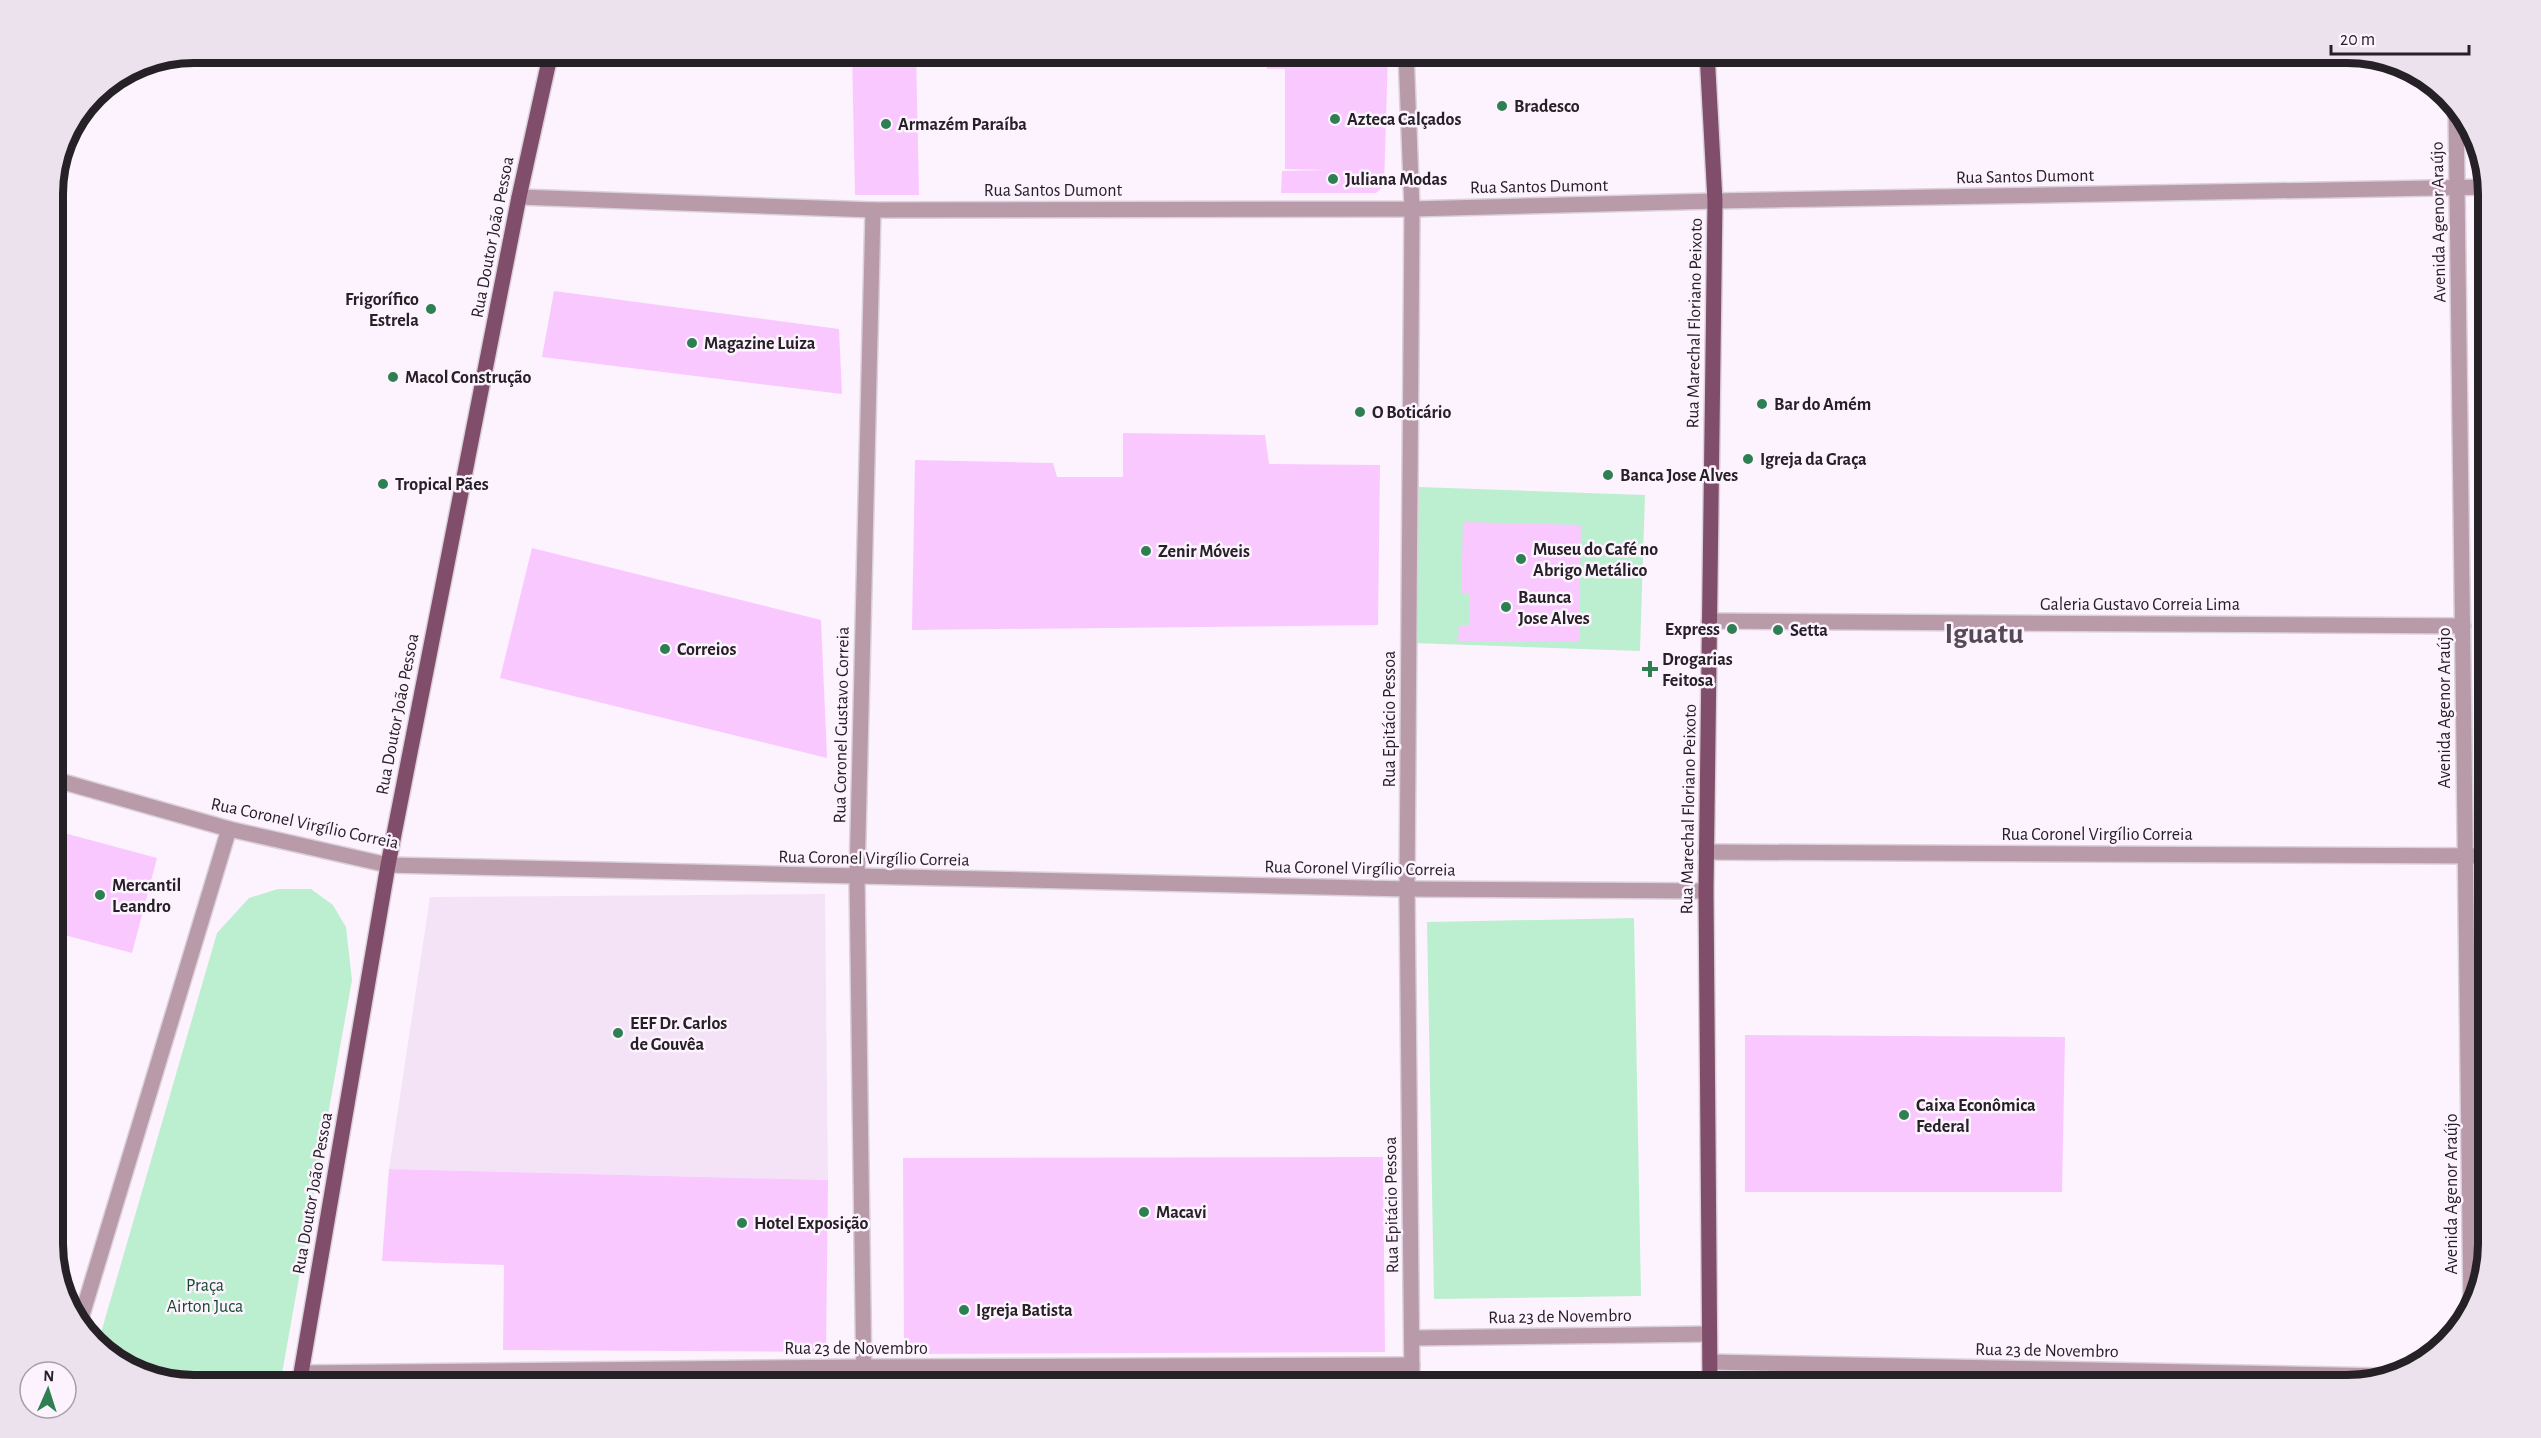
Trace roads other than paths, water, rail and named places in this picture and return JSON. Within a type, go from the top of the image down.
[{"type":"main road","name":"Rua Doutor João Pessoa","points":[[301,1375],[388,864],[519,197],[549,63]]},
{"type":"main road","name":"Rua Marechal Floriano Peixoto","points":[[1708,63],[1715,201],[1706,852],[1710,1375]]},
{"type":"street","name":"Rua Epitácio Pessoa","points":[[1406,63],[1412,209],[1407,889],[1412,1375]]},
{"type":"street","name":"Avenida Agenor Araújo","points":[[2456,121],[2471,1287]]},
{"type":"street","name":"Rua Santos Dumont","points":[[519,197],[873,210],[1412,209],[1715,201],[2478,188]]},
{"type":"street","name":"Rua Coronel Gustavo Correia","points":[[865,1375],[857,877],[873,210]]},
{"type":"street","name":"Galeria Gustavo Correia Lima","points":[[1709,621],[2463,626]]},
{"type":"street","name":"Rua Coronel Virgílio Correia","points":[[63,782],[229,829],[388,864],[1407,889],[1706,891]]},
{"type":"street","points":[[83,1313],[229,829]]},
{"type":"street","name":"Rua Coronel Virgílio Correia","points":[[1706,852],[2478,856]]},
{"type":"street","name":"Rua 23 de Novembro","points":[[1412,1338],[1709,1334]]},
{"type":"street","name":"Rua 23 de Novembro","points":[[1710,1362],[2334,1375]]},
{"type":"street","name":"Rua 23 de Novembro","points":[[488,1375],[865,1367],[1412,1365]]},
{"type":"place","name":"Bradesco","points":[[1502,106]]},
{"type":"place","name":"Azteca Calçados","points":[[1335,119]]},
{"type":"place","name":"Armazém Paraíba","points":[[886,124]]},
{"type":"place","name":"Juliana Modas","points":[[1333,179]]},
{"type":"place","name":"Frigorífico Estrela","points":[[431,309]]},
{"type":"place","name":"Magazine Luiza","points":[[692,343]]},
{"type":"place","name":"Macol Construção","points":[[393,377]]},
{"type":"place","name":"Bar do Amém","points":[[1762,404]]},
{"type":"place","name":"O Boticário","points":[[1360,412]]},
{"type":"place","name":"Igreja da Graça","points":[[1748,459]]},
{"type":"place","name":"Banca Jose Alves","points":[[1608,475]]},
{"type":"place","name":"Tropical Pães","points":[[383,484]]},
{"type":"place","name":"Zenir Móveis","points":[[1146,551]]},
{"type":"place","name":"Museu do Café no Abrigo Metálico","points":[[1521,559]]},
{"type":"place","name":"Baunca Jose Alves","points":[[1506,607]]},
{"type":"place","name":"Express","points":[[1732,629]]},
{"type":"place","name":"Setta","points":[[1778,630]]},
{"type":"place","name":"Correios","points":[[665,649]]},
{"type":"place","name":"Drogarias Feitosa","points":[[1650,669]]},
{"type":"place","name":"Mercantil Leandro","points":[[100,895]]},
{"type":"place","name":"EEF Dr. Carlos de Gouvêa","points":[[618,1033]]},
{"type":"place","name":"Caixa Econômica Federal","points":[[1904,1115]]},
{"type":"place","name":"Macavi","points":[[1144,1212]]},
{"type":"place","name":"Hotel Exposição","points":[[742,1223]]},
{"type":"place","name":"Igreja Batista","points":[[964,1310]]},
{"type":"district","name":"Iguatu","points":[[1984,633]]},
{"type":"park label","name":"Praça Airton Juca","points":[[205,1295]]}]
